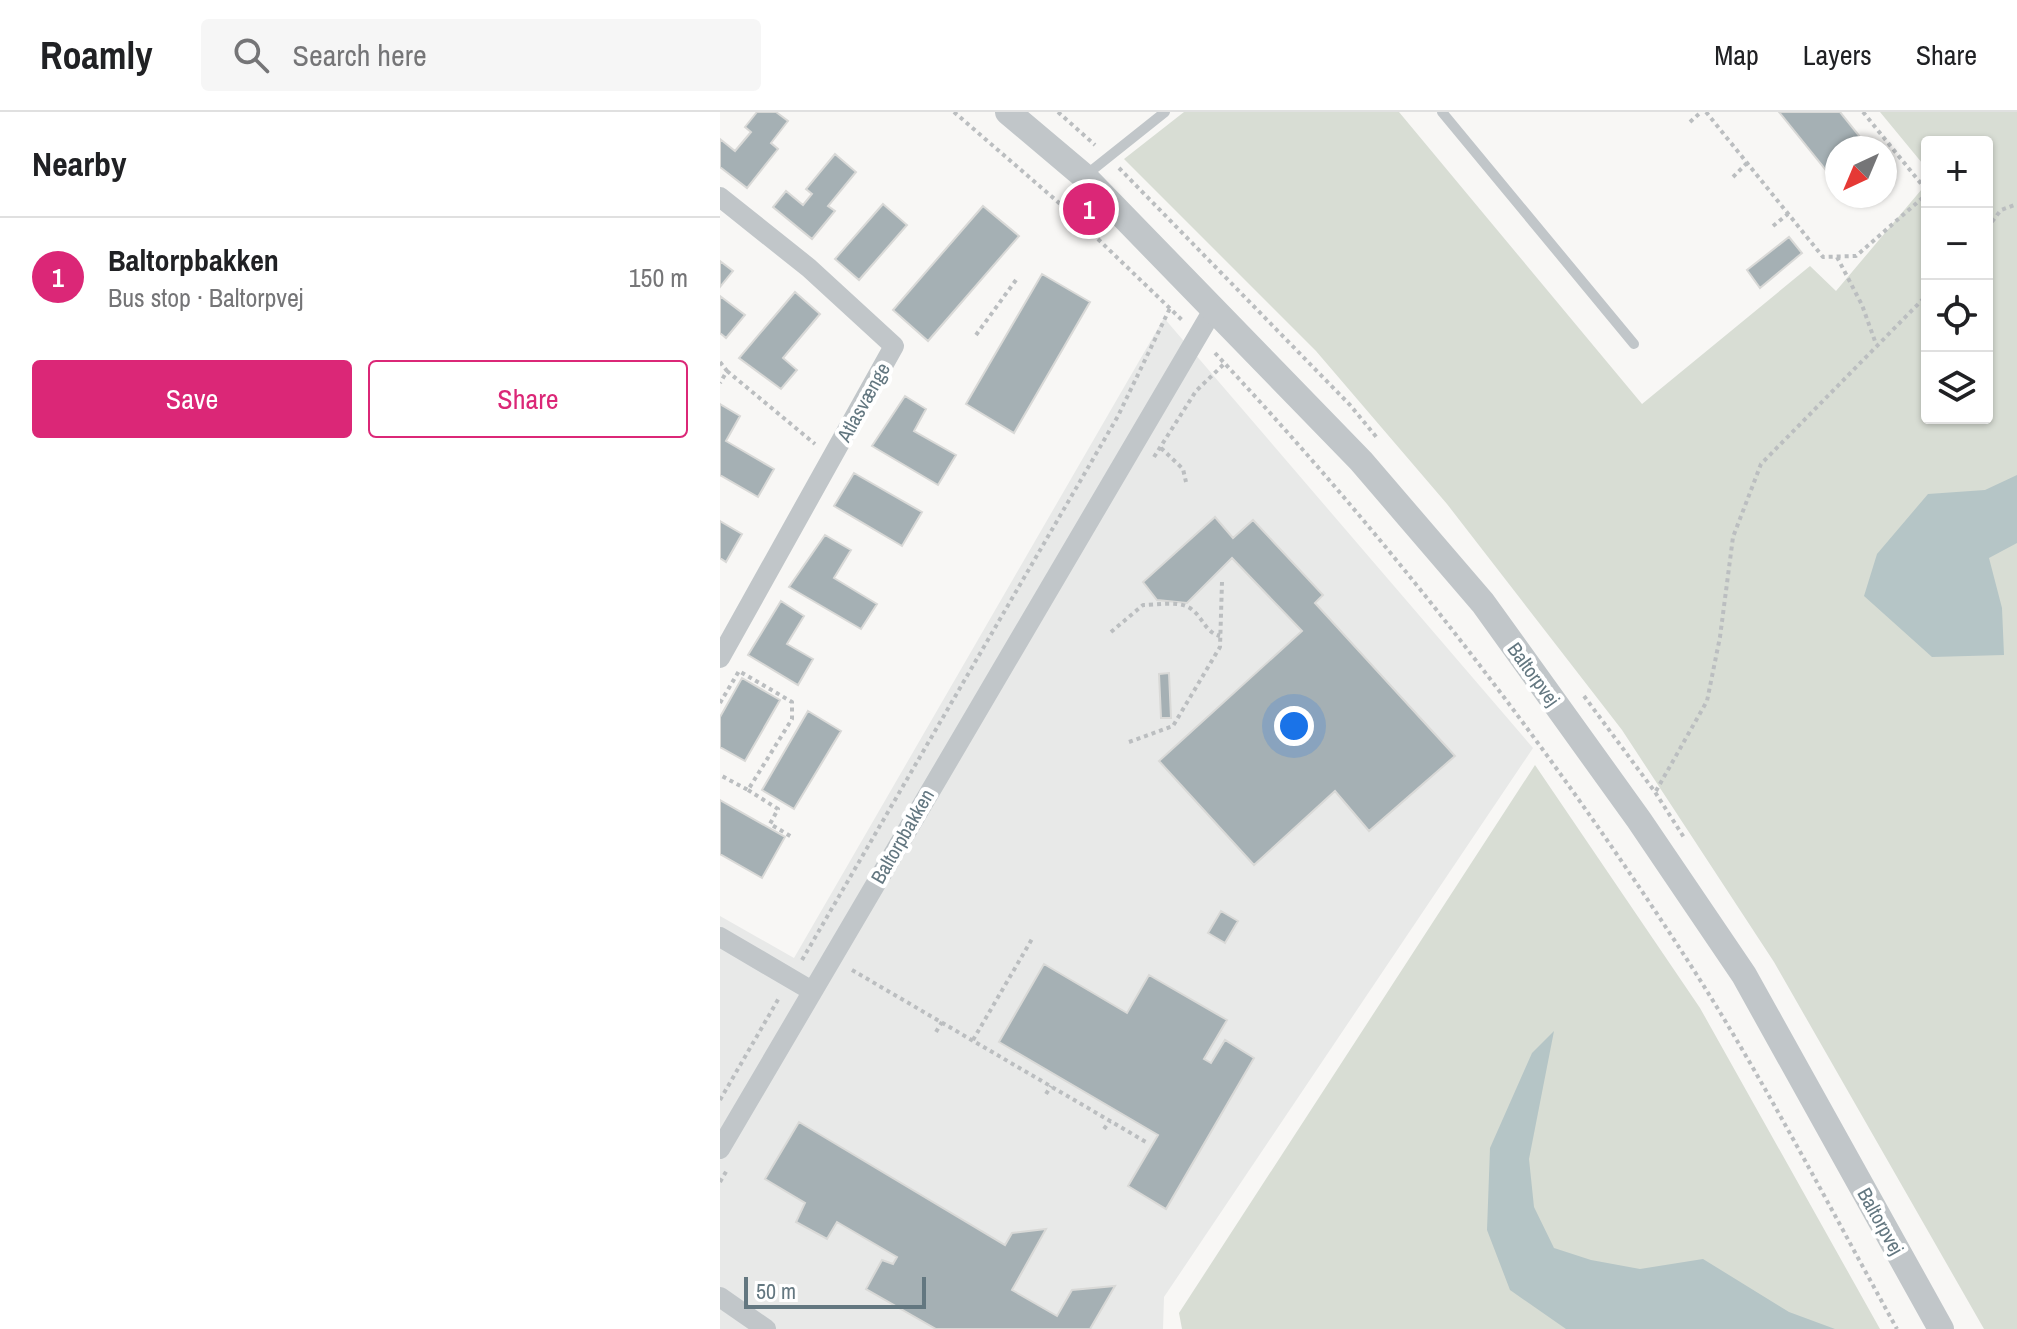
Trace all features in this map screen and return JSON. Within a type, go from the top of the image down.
[{"type":"street","name":"Baltorpvej","points":[[1008,112],[1085,177],[1361,461],[1483,603],[1639,820],[1744,975],[1941,1329]]},
{"type":"street","name":"Atlasvænge","points":[[720,197],[809,268],[894,346],[720,658]]},
{"type":"street","name":"Baltorpbakken","points":[[720,1149],[1213,310]]},
{"type":"street","points":[[720,937],[812,991]]},
{"type":"street","points":[[720,1297],[766,1329]]},
{"type":"lane","points":[[1085,177],[1165,112]]},
{"type":"lane","points":[[1442,112],[1634,344]]},
{"type":"path","points":[[954,112],[1073,215],[1198,334],[1283,425],[1414,581],[1556,764],[1696,974],[1897,1329]]},
{"type":"path","points":[[1690,122],[1703,112],[1823,257],[1856,256],[1921,197]]},
{"type":"path","points":[[1863,112],[1921,184]]},
{"type":"path","points":[[1733,177],[1747,163]]},
{"type":"path","points":[[1993,220],[2001,210],[2017,204]]},
{"type":"path","points":[[1773,226],[1788,214]]},
{"type":"path","points":[[1837,257],[1862,305],[1876,344]]},
{"type":"path","points":[[976,335],[1016,280]]},
{"type":"path","points":[[1639,820],[1707,701],[1720,637],[1733,537],[1761,464],[1921,301]]},
{"type":"path","points":[[720,1100],[1118,416],[1152,353],[1170,308]]},
{"type":"path","points":[[720,362],[832,458]]},
{"type":"path","points":[[720,383],[727,371]]},
{"type":"path","points":[[1161,448],[1183,469],[1186,482]]},
{"type":"path","points":[[1129,742],[1173,726],[1220,647],[1222,582]]},
{"type":"path","points":[[1111,632],[1143,605],[1182,605],[1190,607],[1211,634],[1220,636]]},
{"type":"path","points":[[720,703],[739,671],[792,702],[792,719],[748,790]]},
{"type":"path","points":[[720,775],[778,809],[770,824],[792,837]]},
{"type":"path","points":[[973,1040],[1032,939]]},
{"type":"path","points":[[846,966],[1146,1142]]},
{"type":"path","points":[[936,1032],[942,1022]]},
{"type":"path","points":[[992,1061],[996,1054]]},
{"type":"path","points":[[1046,1094],[1051,1086]]},
{"type":"path","points":[[1104,1129],[1110,1121]]},
{"type":"shaded area","points":[[1184,112],[1399,112],[1642,404],[1810,266],[1836,291],[1921,190],[1921,424],[1993,424],[1993,136],[1921,136],[1921,162],[1880,112],[2017,112],[2017,1329],[1984,1329],[1774,962],[1622,730],[1447,504],[1316,351],[1124,159]]},
{"type":"shaded area","points":[[1164,318],[1533,748],[1164,1297],[1163,1329],[720,1329],[720,916],[794,958]]},
{"type":"shaded area","points":[[2017,475],[2017,543],[1989,558],[2002,608],[2004,655],[1932,657],[1864,596],[1877,554],[1928,494],[1985,490]]},
{"type":"shaded area","points":[[1535,765],[1700,1008],[1880,1329],[1182,1329],[1179,1313]]},
{"type":"shaded area","points":[[1554,1031],[1529,1159],[1534,1207],[1554,1248],[1591,1260],[1640,1269],[1703,1259],[1789,1312],[1835,1329],[1566,1329],[1510,1290],[1487,1230],[1490,1148],[1532,1053]]},
{"type":"building","points":[[757,112],[776,112],[788,121],[771,143],[778,149],[747,188],[720,167],[720,139],[735,151],[751,132],[745,127]]},
{"type":"building","points":[[1779,112],[1840,112],[1859,136],[1825,136],[1825,169]]},
{"type":"building","points":[[835,154],[856,172],[828,206],[835,211],[812,239],[773,207],[786,191],[803,205],[812,194],[806,189]]},
{"type":"building","points":[[883,204],[907,225],[859,280],[835,259]]},
{"type":"building","points":[[983,206],[1019,236],[928,341],[893,310]]},
{"type":"building","points":[[1789,237],[1802,253],[1760,288],[1747,270]]},
{"type":"building","points":[[720,261],[733,271],[720,287]]},
{"type":"building","points":[[1042,274],[1090,302],[1014,433],[966,404]]},
{"type":"building","points":[[795,292],[820,314],[783,358],[797,370],[781,389],[739,358]]},
{"type":"building","points":[[720,296],[745,315],[726,338],[720,333]]},
{"type":"building","points":[[905,396],[926,409],[914,431],[956,455],[938,485],[872,446]]},
{"type":"building","points":[[720,404],[740,416],[726,441],[774,469],[758,497],[720,475]]},
{"type":"building","points":[[854,473],[922,512],[902,546],[834,506]]},
{"type":"building","points":[[1215,517],[1233,538],[1253,520],[1323,595],[1315,603],[1455,756],[1369,831],[1335,791],[1254,865],[1159,761],[1302,631],[1232,558],[1187,603],[1157,600],[1143,582]]},
{"type":"building","points":[[720,521],[742,534],[726,562],[720,558]]},
{"type":"building","points":[[825,535],[851,550],[834,578],[877,604],[861,629],[789,587]]},
{"type":"building","points":[[781,601],[804,616],[787,644],[813,659],[798,685],[748,655]]},
{"type":"building","points":[[1169,673],[1171,718],[1161,718],[1159,674]]},
{"type":"building","points":[[742,678],[780,700],[745,761],[720,747],[720,717]]},
{"type":"building","points":[[808,711],[841,731],[794,809],[762,790]]},
{"type":"building","points":[[720,800],[785,837],[762,878],[720,854]]},
{"type":"building","points":[[1221,911],[1238,921],[1225,943],[1208,933]]},
{"type":"building","points":[[1044,964],[1127,1013],[1149,975],[1227,1020],[1204,1059],[1211,1063],[1225,1040],[1254,1058],[1166,1209],[1128,1186],[1158,1135],[999,1042]]},
{"type":"building","points":[[799,1122],[1005,1245],[1012,1233],[1046,1229],[1012,1290],[1057,1316],[1072,1290],[1115,1286],[1090,1329],[936,1329],[866,1289],[882,1260],[893,1264],[897,1257],[837,1222],[827,1239],[796,1222],[805,1203],[765,1179]]},
{"type":"place","name":"Baltorpbakken","points":[[1089,209]]}]
